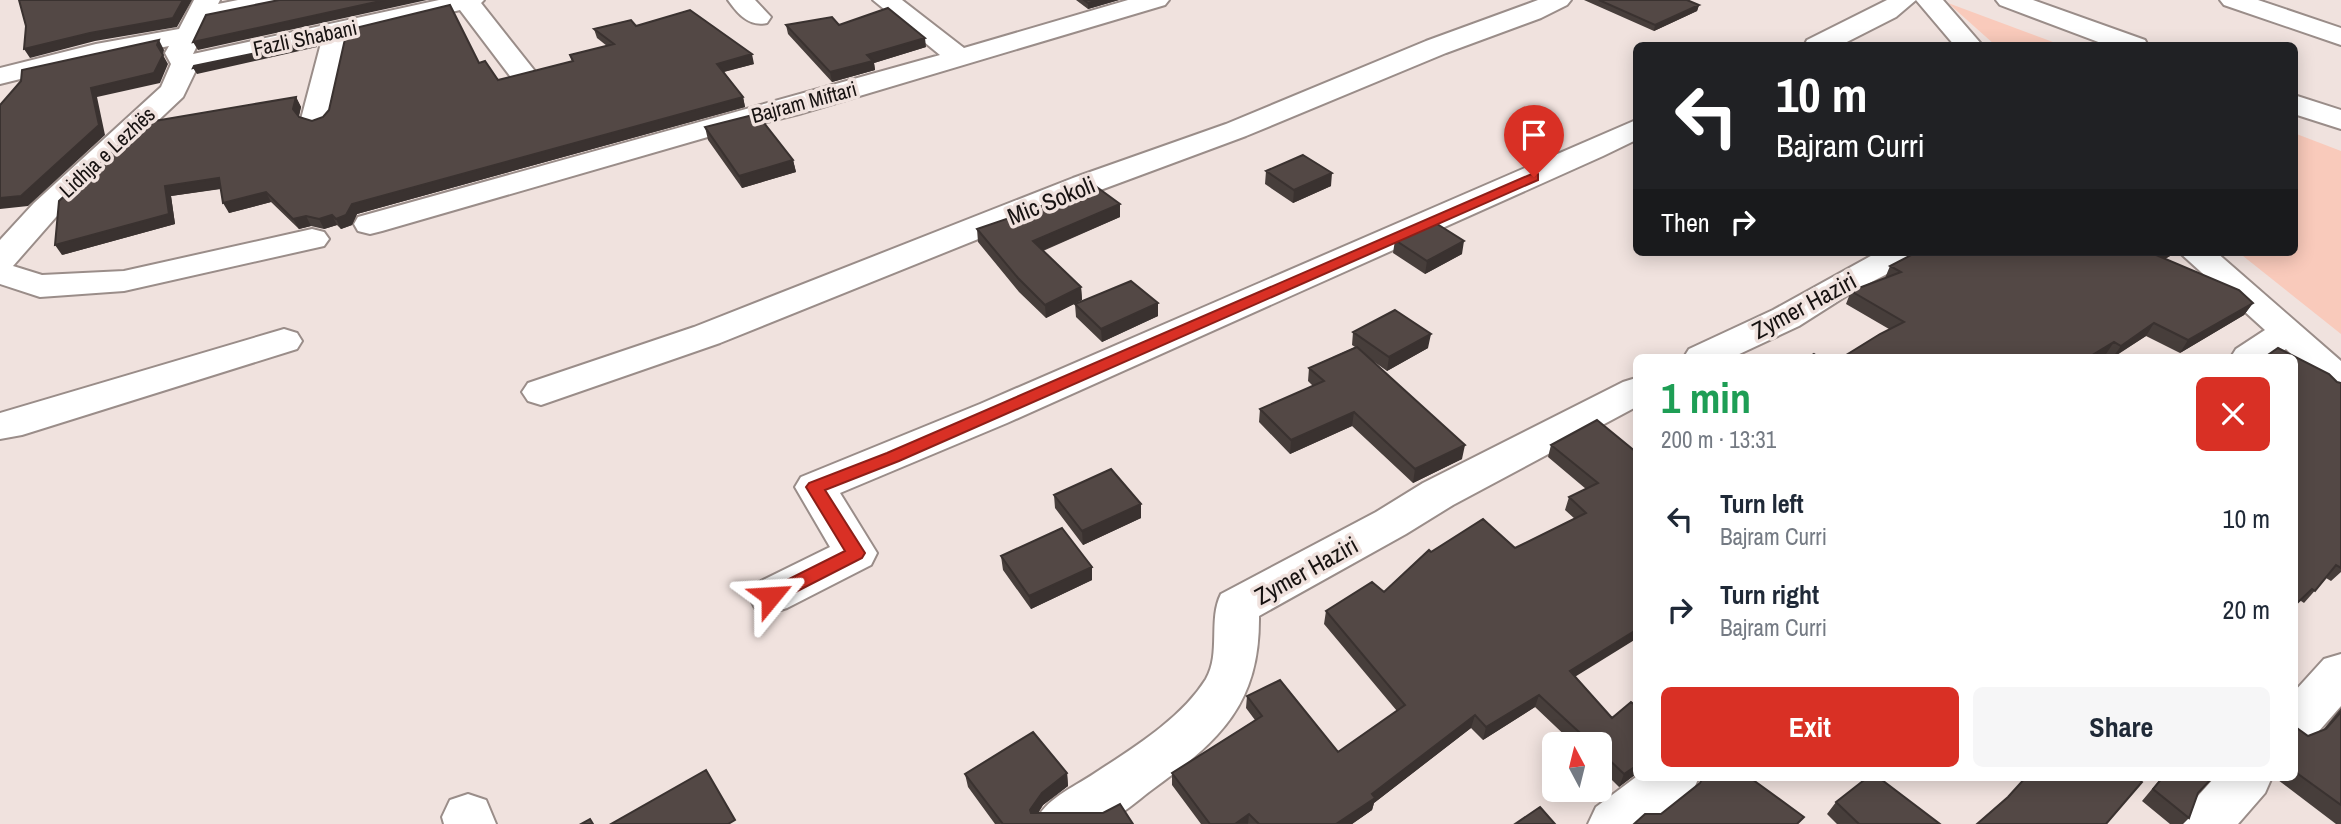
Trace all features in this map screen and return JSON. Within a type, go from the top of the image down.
[{"type":"street","points":[[0,76],[194,29],[277,0]]},
{"type":"street","points":[[886,0],[959,57]]},
{"type":"street","name":"Bajram Miftari","points":[[370,224],[709,127],[789,108],[1156,0]]},
{"type":"street","name":"Mic Sokoli","points":[[541,392],[707,335],[1084,185],[1236,130],[1436,47],[1532,13],[1558,0]]},
{"type":"street","points":[[1825,42],[1887,12],[1904,0]]},
{"type":"street","points":[[1929,0],[1966,42]]},
{"type":"street","points":[[2009,0],[2123,42]]},
{"type":"street","points":[[2233,0],[2341,37]]},
{"type":"street","name":"Fazli Shabani","points":[[194,29],[337,30],[468,1],[520,70]]},
{"type":"street","name":"Lidhja e Lezhës","points":[[0,260],[45,209],[173,91],[194,29]]},
{"type":"street","points":[[316,119],[337,30]]},
{"type":"street","points":[[2298,104],[2341,120]]},
{"type":"street","points":[[771,596],[856,553],[815,487],[893,457],[1047,390],[1512,187],[1633,130]]},
{"type":"street","points":[[0,273],[40,286],[124,281],[312,239]]},
{"type":"street","name":"Zymer Haziri","points":[[1708,354],[1786,318],[1842,284],[1896,256]]},
{"type":"street","points":[[2201,256],[2288,331],[2341,382]]},
{"type":"street","points":[[2254,354],[2288,331]]},
{"type":"street","points":[[0,426],[8,426],[284,341]]},
{"type":"street","name":"Zymer Haziri","points":[[1060,824],[1152,761],[1186,732],[1224,690],[1235,654],[1237,607],[1391,523],[1438,494],[1501,464],[1633,393]]},
{"type":"street","points":[[2298,721],[2341,673]]},
{"type":"street","points":[[1614,824],[1669,781]]},
{"type":"street","points":[[2206,824],[2244,781]]},
{"type":"shaded area","points":[[1948,3],[2053,42],[1992,42]]},
{"type":"shaded area","points":[[2298,135],[2341,151],[2341,334],[2243,256],[2298,256]]},
{"type":"building","points":[[19,0],[183,0],[173,18],[90,33],[24,49],[26,26]]},
{"type":"building","points":[[279,0],[385,0],[193,42],[206,15]]},
{"type":"building","points":[[1599,0],[1687,0],[1699,5],[1655,25]]},
{"type":"building","points":[[450,5],[479,63],[485,61],[498,80],[573,61],[570,55],[614,44],[594,29],[631,20],[636,26],[690,10],[752,54],[717,64],[743,97],[352,204],[346,215],[336,219],[332,215],[319,219],[306,216],[293,219],[266,192],[223,203],[219,178],[165,186],[169,214],[55,245],[59,201],[143,123],[296,97],[293,109],[299,117],[312,121],[323,117],[329,110],[347,30]]},
{"type":"building","points":[[888,8],[925,38],[867,55],[873,61],[830,72],[786,25],[832,17],[839,25]]},
{"type":"building","points":[[159,40],[157,45],[163,55],[154,73],[91,88],[99,125],[21,196],[0,198],[0,105],[21,81],[22,70]]},
{"type":"building","points":[[314,41],[193,68],[194,66]]},
{"type":"building","points":[[757,114],[793,160],[739,176],[705,127]]},
{"type":"building","points":[[1303,155],[1332,173],[1294,190],[1266,171]]},
{"type":"building","points":[[1094,185],[1120,204],[1033,241],[1081,287],[1045,305],[1018,278],[977,229]]},
{"type":"building","points":[[1434,222],[1464,241],[1427,261],[1395,240]]},
{"type":"building","points":[[1909,256],[2158,256],[2239,290],[2253,303],[2188,340],[2154,323],[2121,346],[2114,342],[2094,354],[1848,354],[1904,322],[1851,291],[1901,272],[1890,266]]},
{"type":"building","points":[[1131,281],[1158,303],[1101,329],[1075,304]]},
{"type":"building","points":[[1395,310],[1431,334],[1389,357],[1353,332]]},
{"type":"building","points":[[1357,347],[1465,445],[1415,469],[1354,412],[1291,440],[1260,409],[1324,381],[1309,368]]},
{"type":"building","points":[[2278,348],[2290,354],[2269,354]]},
{"type":"building","points":[[2298,358],[2341,383],[2341,568],[2336,565],[2315,591],[2312,589],[2298,602]]},
{"type":"building","points":[[1597,420],[1633,450],[1633,632],[1570,671],[1612,718],[1631,702],[1633,704],[1633,768],[1624,774],[1612,762],[1612,732],[1579,732],[1539,695],[1486,727],[1475,715],[1372,794],[1375,798],[1336,824],[1259,824],[1249,814],[1235,824],[1210,824],[1172,773],[1262,716],[1247,696],[1280,680],[1338,752],[1405,705],[1326,611],[1372,582],[1384,592],[1429,550],[1431,552],[1483,519],[1515,548],[1586,513],[1569,497],[1598,483],[1551,445]]},
{"type":"building","points":[[1111,469],[1141,504],[1082,531],[1054,495]]},
{"type":"building","points":[[1062,528],[1092,567],[1029,596],[1001,556]]},
{"type":"building","points":[[2341,712],[2341,805],[2298,774],[2298,729],[2308,736],[2326,729]]},
{"type":"building","points":[[1033,732],[1067,773],[1042,793],[1030,810],[1031,813],[1103,813],[1120,804],[1133,824],[1003,824],[965,774]]},
{"type":"building","points":[[706,770],[735,820],[728,824],[611,824]]},
{"type":"building","points":[[1754,781],[1804,817],[1797,824],[1634,824],[1645,814],[1661,814],[1700,783]]},
{"type":"building","points":[[1863,781],[1883,781],[1940,824],[1859,824],[1836,802]]},
{"type":"building","points":[[2022,781],[2142,782],[2106,824],[1977,824]]},
{"type":"building","points":[[2160,781],[2209,781],[2198,793],[2189,818],[2153,789]]},
{"type":"building","points":[[1540,807],[1555,824],[1515,824]]},
{"type":"route","points":[[771,596],[856,553],[815,487],[893,457],[1306,274],[1534,177]]}]
